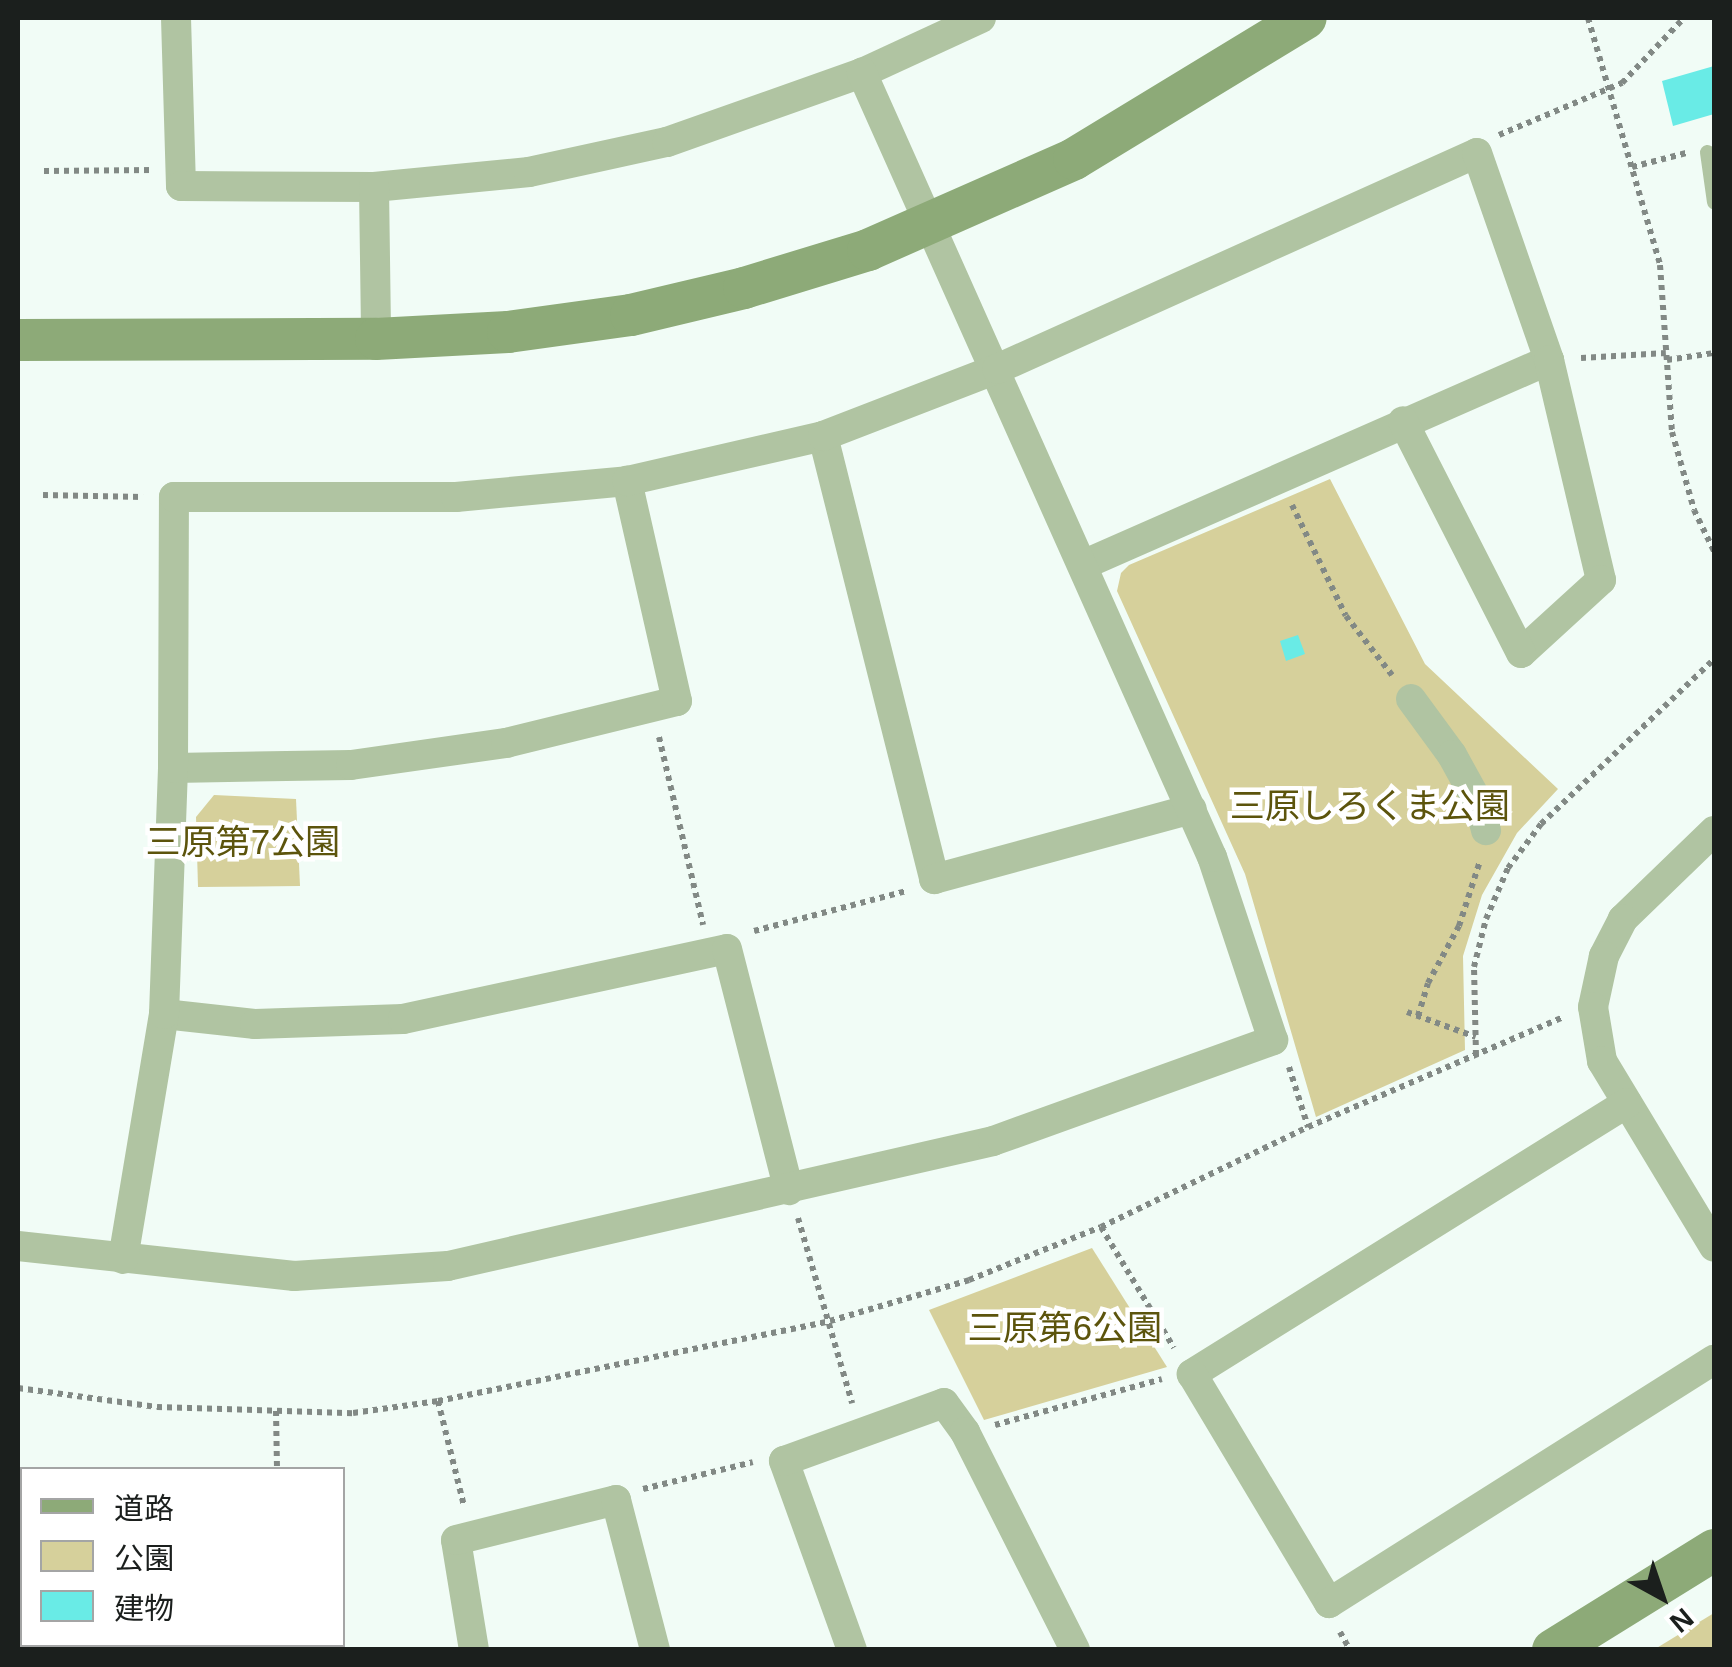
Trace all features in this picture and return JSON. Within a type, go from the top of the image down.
[{"type":"street","points":[[176,18],[181,186],[374,187],[529,172],[667,142],[862,73],[981,18]]},
{"type":"street","points":[[18,340],[376,339],[508,332],[630,315],[744,288],[868,250],[1074,159],[1306,18]]},
{"type":"street","points":[[18,1246],[294,1276],[448,1266],[993,1141],[1272,1040],[1192,809],[862,73]]},
{"type":"street","points":[[123,1259],[164,1014],[173,768],[174,497],[456,497],[627,481],[823,436],[997,368],[1477,153],[1550,360],[1602,580],[1520,653],[1403,422]]},
{"type":"street","points":[[374,187],[376,339]]},
{"type":"street","points":[[1085,564],[1285,489],[1403,422],[1550,360]]},
{"type":"street","points":[[823,436],[934,879],[1192,809]]},
{"type":"street","points":[[173,768],[351,766],[506,742],[676,701],[627,481]]},
{"type":"street","points":[[1410,700],[1452,755],[1480,806],[1486,830]]},
{"type":"street","points":[[1714,831],[1623,919],[1604,956],[1594,1007],[1602,1061],[1714,1247]]},
{"type":"street","points":[[164,1014],[255,1024],[403,1019],[718,950],[789,1190]]},
{"type":"street","points":[[1627,1103],[1192,1374],[1329,1602],[1714,1360]]},
{"type":"street","points":[[852,1650],[784,1461],[944,1403],[965,1432],[1075,1650]]},
{"type":"street","points":[[474,1650],[456,1540],[616,1500],[654,1650]]},
{"type":"street","points":[[1553,1650],[1714,1550]]},
{"type":"lane","points":[[1708,152],[1714,202]]},
{"type":"path","points":[[1588,18],[1660,265],[1672,432],[1694,510],[1714,551]]},
{"type":"path","points":[[1477,153],[1492,138],[1622,82],[1684,18]]},
{"type":"path","points":[[1632,166],[1708,152]]},
{"type":"path","points":[[44,172],[180,170]]},
{"type":"path","points":[[1550,360],[1714,353]]},
{"type":"path","points":[[1273,509],[1285,489]]},
{"type":"path","points":[[1285,489],[1346,616],[1410,700]]},
{"type":"path","points":[[43,495],[174,497]]},
{"type":"path","points":[[1476,1055],[1474,967],[1486,918],[1508,868],[1541,824],[1714,659]]},
{"type":"path","points":[[652,707],[718,950],[748,933],[918,888],[934,879]]},
{"type":"path","points":[[1418,1016],[1428,983],[1467,905],[1486,830]]},
{"type":"path","points":[[18,1388],[157,1407],[353,1413],[438,1401],[830,1321],[969,1280],[1101,1227],[1308,1127],[1594,1007]]},
{"type":"path","points":[[1407,1012],[1476,1037]]},
{"type":"path","points":[[1272,1040],[1287,1062],[1308,1127]]},
{"type":"path","points":[[789,1190],[830,1321],[859,1434]]},
{"type":"path","points":[[965,1432],[1192,1374],[1101,1227]]},
{"type":"path","points":[[438,1401],[471,1536]]},
{"type":"path","points":[[276,1411],[277,1467]]},
{"type":"path","points":[[616,1500],[759,1461],[784,1461]]},
{"type":"green space","name":"三原しろくま公園","points":[[1330,479],[1425,664],[1558,789],[1517,833],[1482,895],[1463,956],[1465,1050],[1316,1117],[1245,874],[1117,591],[1121,573],[1129,565]]},
{"type":"green space","name":"三原第7公園","points":[[214,795],[296,799],[300,886],[198,887],[196,817]]},
{"type":"green space","name":"三原第6公園","points":[[1092,1248],[1167,1367],[984,1420],[929,1310]]},
{"type":"green space","points":[[1714,1613],[1714,1649],[1655,1649]]},
{"type":"building","points":[[1714,66],[1714,114],[1673,126],[1662,81]]},
{"type":"building","points":[[1298,635],[1305,654],[1286,661],[1280,641]]}]
